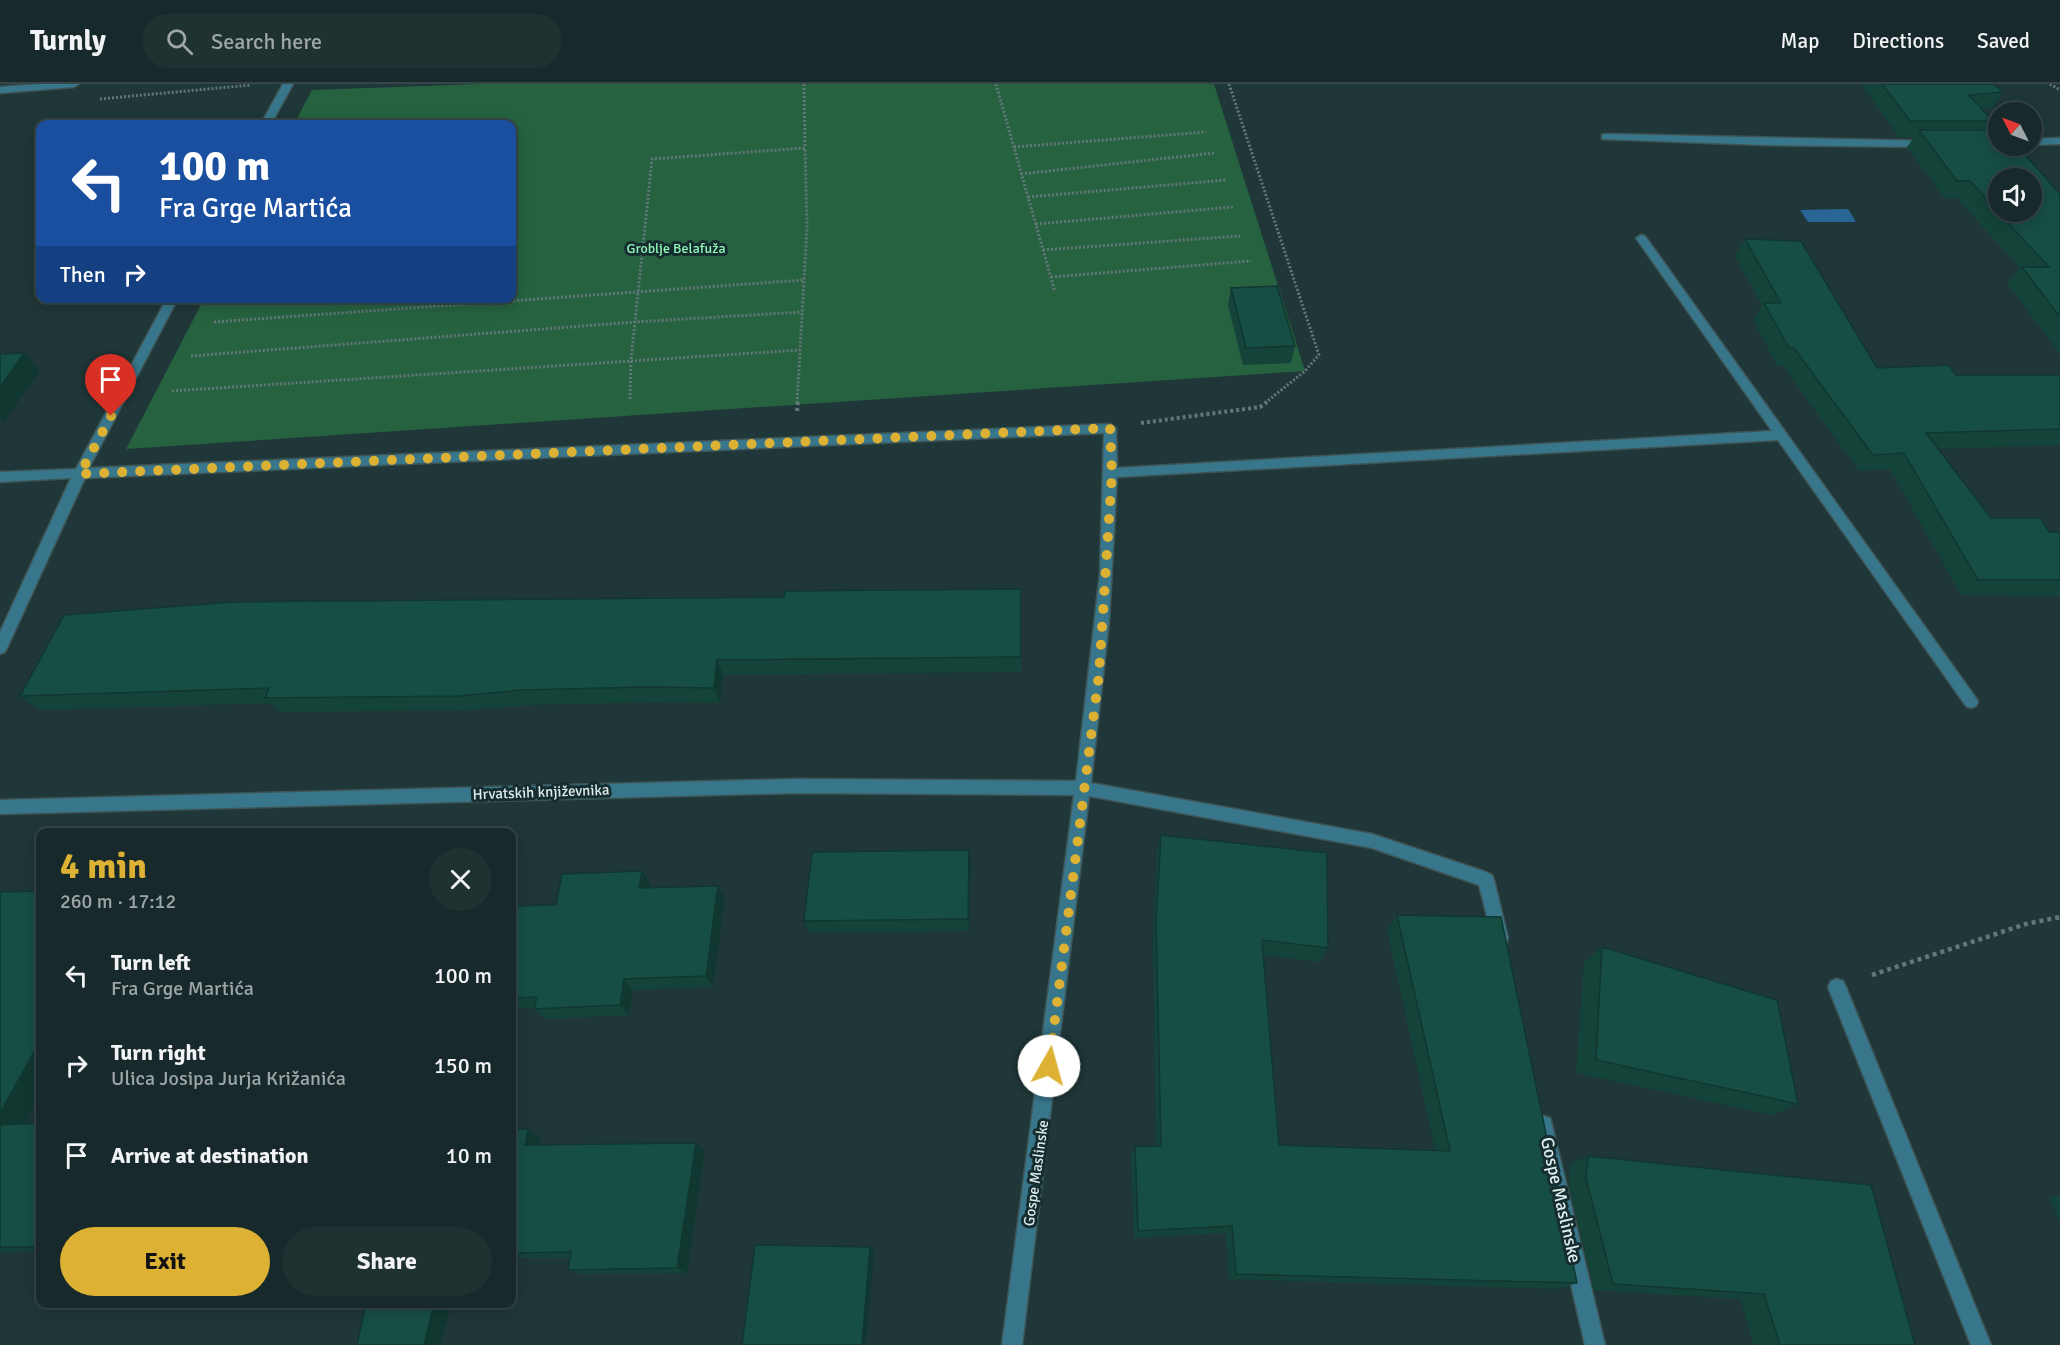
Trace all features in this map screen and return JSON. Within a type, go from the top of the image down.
[{"type":"street","points":[[0,90],[74,84]]},
{"type":"street","points":[[268,120],[288,84]]},
{"type":"street","points":[[1606,137],[1944,144]]},
{"type":"street","points":[[2042,142],[2060,141]]},
{"type":"street","points":[[1641,238],[1971,702]]},
{"type":"street","points":[[0,648],[80,474],[170,303]]},
{"type":"street","points":[[0,477],[1110,428]]},
{"type":"street","name":"Gospe Maslinske","points":[[1012,1345],[1038,1159],[1099,674],[1112,473],[1110,428]]},
{"type":"street","points":[[1112,473],[1781,435]]},
{"type":"street","name":"Hrvatskih književnika","points":[[0,807],[796,786],[1083,788],[1372,841],[1486,879],[1505,961]]},
{"type":"street","points":[[1838,987],[1981,1345]]},
{"type":"street","name":"Gospe Maslinske","points":[[1540,1112],[1595,1345]]},
{"type":"path","points":[[91,100],[258,84]]},
{"type":"path","points":[[795,442],[807,228],[804,84]]},
{"type":"path","points":[[996,84],[1055,292]]},
{"type":"path","points":[[1110,428],[1260,407],[1305,372],[1319,355],[1229,84]]},
{"type":"path","points":[[2050,84],[2060,90]]},
{"type":"path","points":[[1014,147],[1206,132]]},
{"type":"path","points":[[630,399],[631,360],[652,159],[805,148]]},
{"type":"path","points":[[1021,174],[1214,153]]},
{"type":"path","points":[[1028,197],[1226,180]]},
{"type":"path","points":[[1036,224],[1233,207]]},
{"type":"path","points":[[1043,250],[1240,236]]},
{"type":"path","points":[[1051,277],[1251,261]]},
{"type":"path","points":[[516,301],[804,280]]},
{"type":"path","points":[[214,322],[483,303]]},
{"type":"path","points":[[191,356],[635,322],[802,312]]},
{"type":"path","points":[[172,391],[800,350]]},
{"type":"path","points":[[1838,987],[2026,924],[2060,917]]},
{"type":"green space","name":"Groblje Belafuža","points":[[479,84],[1214,84],[1305,371],[126,449],[202,303],[516,303],[516,120],[296,120],[312,90]]},
{"type":"water","points":[[1848,209],[1856,222],[1808,222],[1800,210]]},
{"type":"building","points":[[1882,84],[1994,84],[2003,92],[1969,95],[1988,116],[1988,121],[1910,121]]},
{"type":"building","points":[[1919,130],[1988,130],[1988,156],[2026,156],[2037,168],[1988,168],[1988,200],[1970,181],[1957,181]]},
{"type":"building","points":[[2042,174],[2060,194],[2060,317],[2022,267],[2049,267],[2007,222],[2042,222]]},
{"type":"building","points":[[1745,239],[1801,241],[1877,368],[1949,365],[1956,375],[2060,375],[2060,429],[1926,433],[1991,518],[2040,518],[2049,532],[2060,532],[2060,580],[1978,580],[1904,453],[1873,455],[1794,348],[1789,348],[1764,303],[1781,303]]},
{"type":"building","points":[[1277,286],[1295,346],[1246,348],[1231,288]]},
{"type":"building","points":[[24,353],[0,387],[0,354]]},
{"type":"building","points":[[1021,589],[1021,657],[717,660],[714,688],[647,687],[522,690],[459,696],[265,698],[269,688],[20,696],[64,615],[232,602],[784,597],[785,591]]},
{"type":"building","points":[[1161,835],[1327,853],[1328,948],[1262,940],[1279,1145],[1450,1151],[1397,915],[1501,917],[1577,1283],[1236,1274],[1232,1226],[1138,1231],[1135,1146],[1161,1146],[1156,921]]},
{"type":"building","points":[[969,850],[968,919],[804,921],[812,852]]},
{"type":"building","points":[[642,871],[639,888],[718,886],[706,976],[624,979],[620,1005],[534,1009],[537,997],[516,998],[516,906],[556,905],[562,874]]},
{"type":"building","points":[[36,891],[36,1048],[0,1113],[0,892]]},
{"type":"building","points":[[1602,947],[1777,1000],[1798,1104],[1596,1060]]},
{"type":"building","points":[[36,1123],[36,1247],[0,1247],[0,1125]]},
{"type":"building","points":[[516,1129],[528,1129],[525,1145],[696,1143],[677,1268],[568,1270],[571,1252],[516,1253]]},
{"type":"building","points":[[1588,1156],[1871,1185],[1915,1345],[1780,1345],[1764,1294],[1613,1284],[1586,1178]]},
{"type":"building","points":[[755,1245],[870,1247],[862,1345],[742,1345]]},
{"type":"building","points":[[365,1308],[433,1308],[424,1345],[357,1345]]},
{"type":"route","points":[[111,416],[80,474],[1110,428],[1112,473],[1099,674],[1049,1066]]}]
